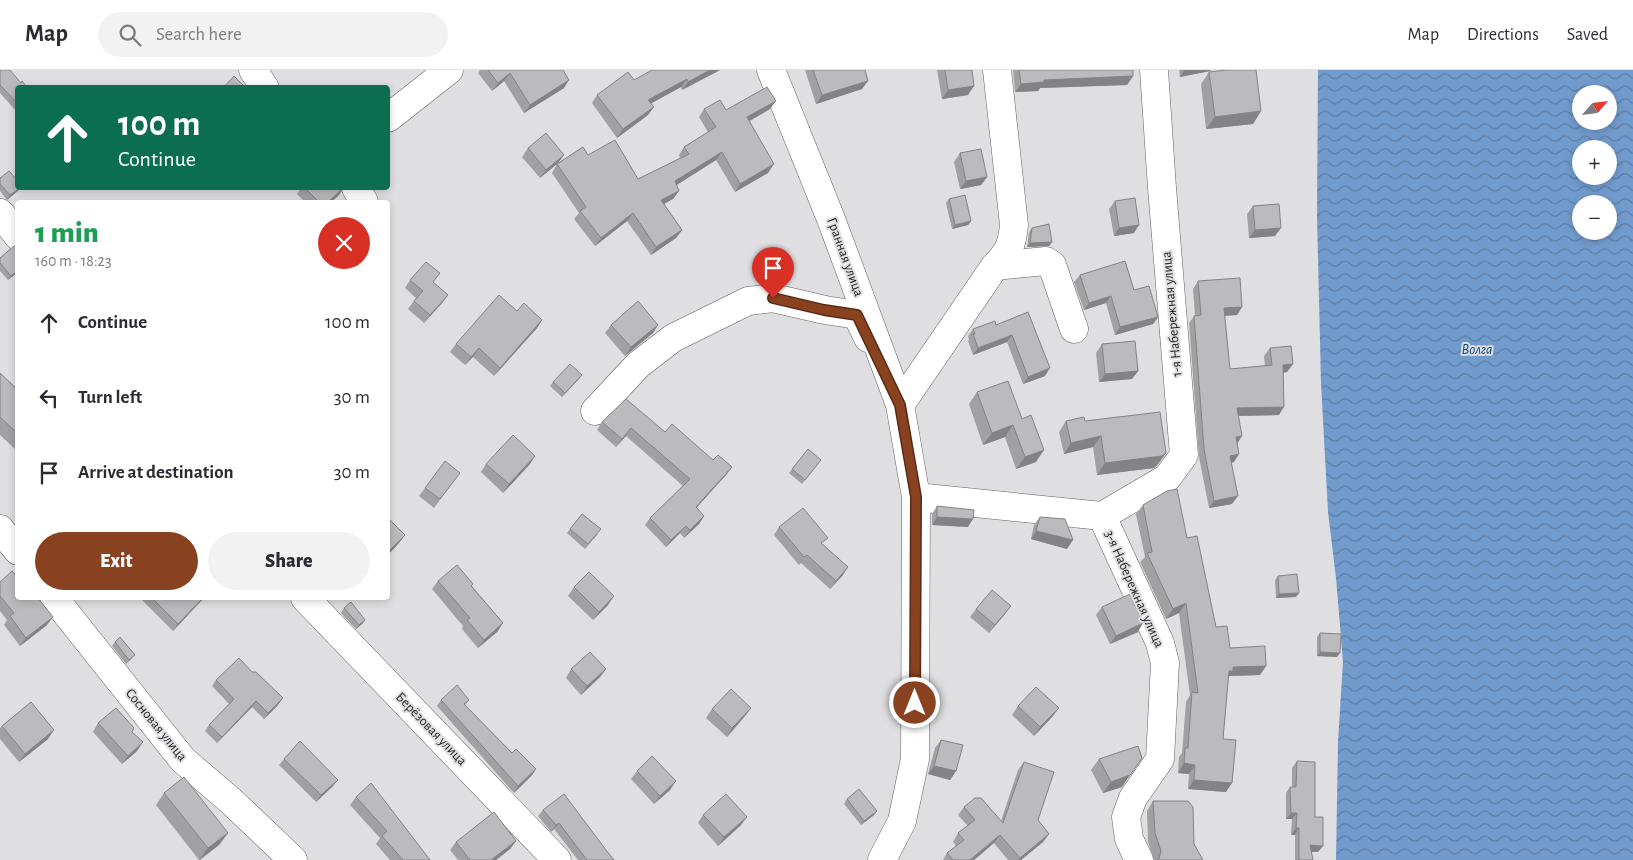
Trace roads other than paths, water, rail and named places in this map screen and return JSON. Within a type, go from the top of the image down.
[{"type":"street","points":[[252,70],[263,85]]},
{"type":"street","points":[[390,116],[449,70]]},
{"type":"street","name":"Гранная улица","points":[[771,70],[831,218],[900,405],[916,497],[915,759],[902,821],[882,860]]},
{"type":"street","points":[[900,405],[995,266],[1007,253],[1013,239],[1014,225],[997,70]]},
{"type":"street","name":"1-я Набережная улица","points":[[1102,516],[1167,478],[1184,456],[1154,70]]},
{"type":"street","points":[[0,213],[15,232]]},
{"type":"street","points":[[995,266],[1046,261],[1052,265],[1074,329]]},
{"type":"street","points":[[595,411],[638,365],[674,338],[748,301],[773,298],[824,310],[857,315],[900,405]]},
{"type":"street","points":[[916,497],[1102,516]]},
{"type":"street","name":"3-я Набережная улица","points":[[1102,516],[1160,642],[1165,663],[1160,759],[1133,798],[1126,817],[1129,839],[1139,860]]},
{"type":"street","points":[[0,529],[15,547]]},
{"type":"street","name":"Сосновая улица","points":[[56,600],[183,760],[231,801],[293,860]]},
{"type":"street","name":"Берёзовая улица","points":[[307,600],[557,860]]},
{"type":"water","name":"Волга","points":[[1318,70],[1633,70],[1633,860],[1336,860],[1338,742],[1343,662],[1328,512],[1321,383],[1317,215]]}]
